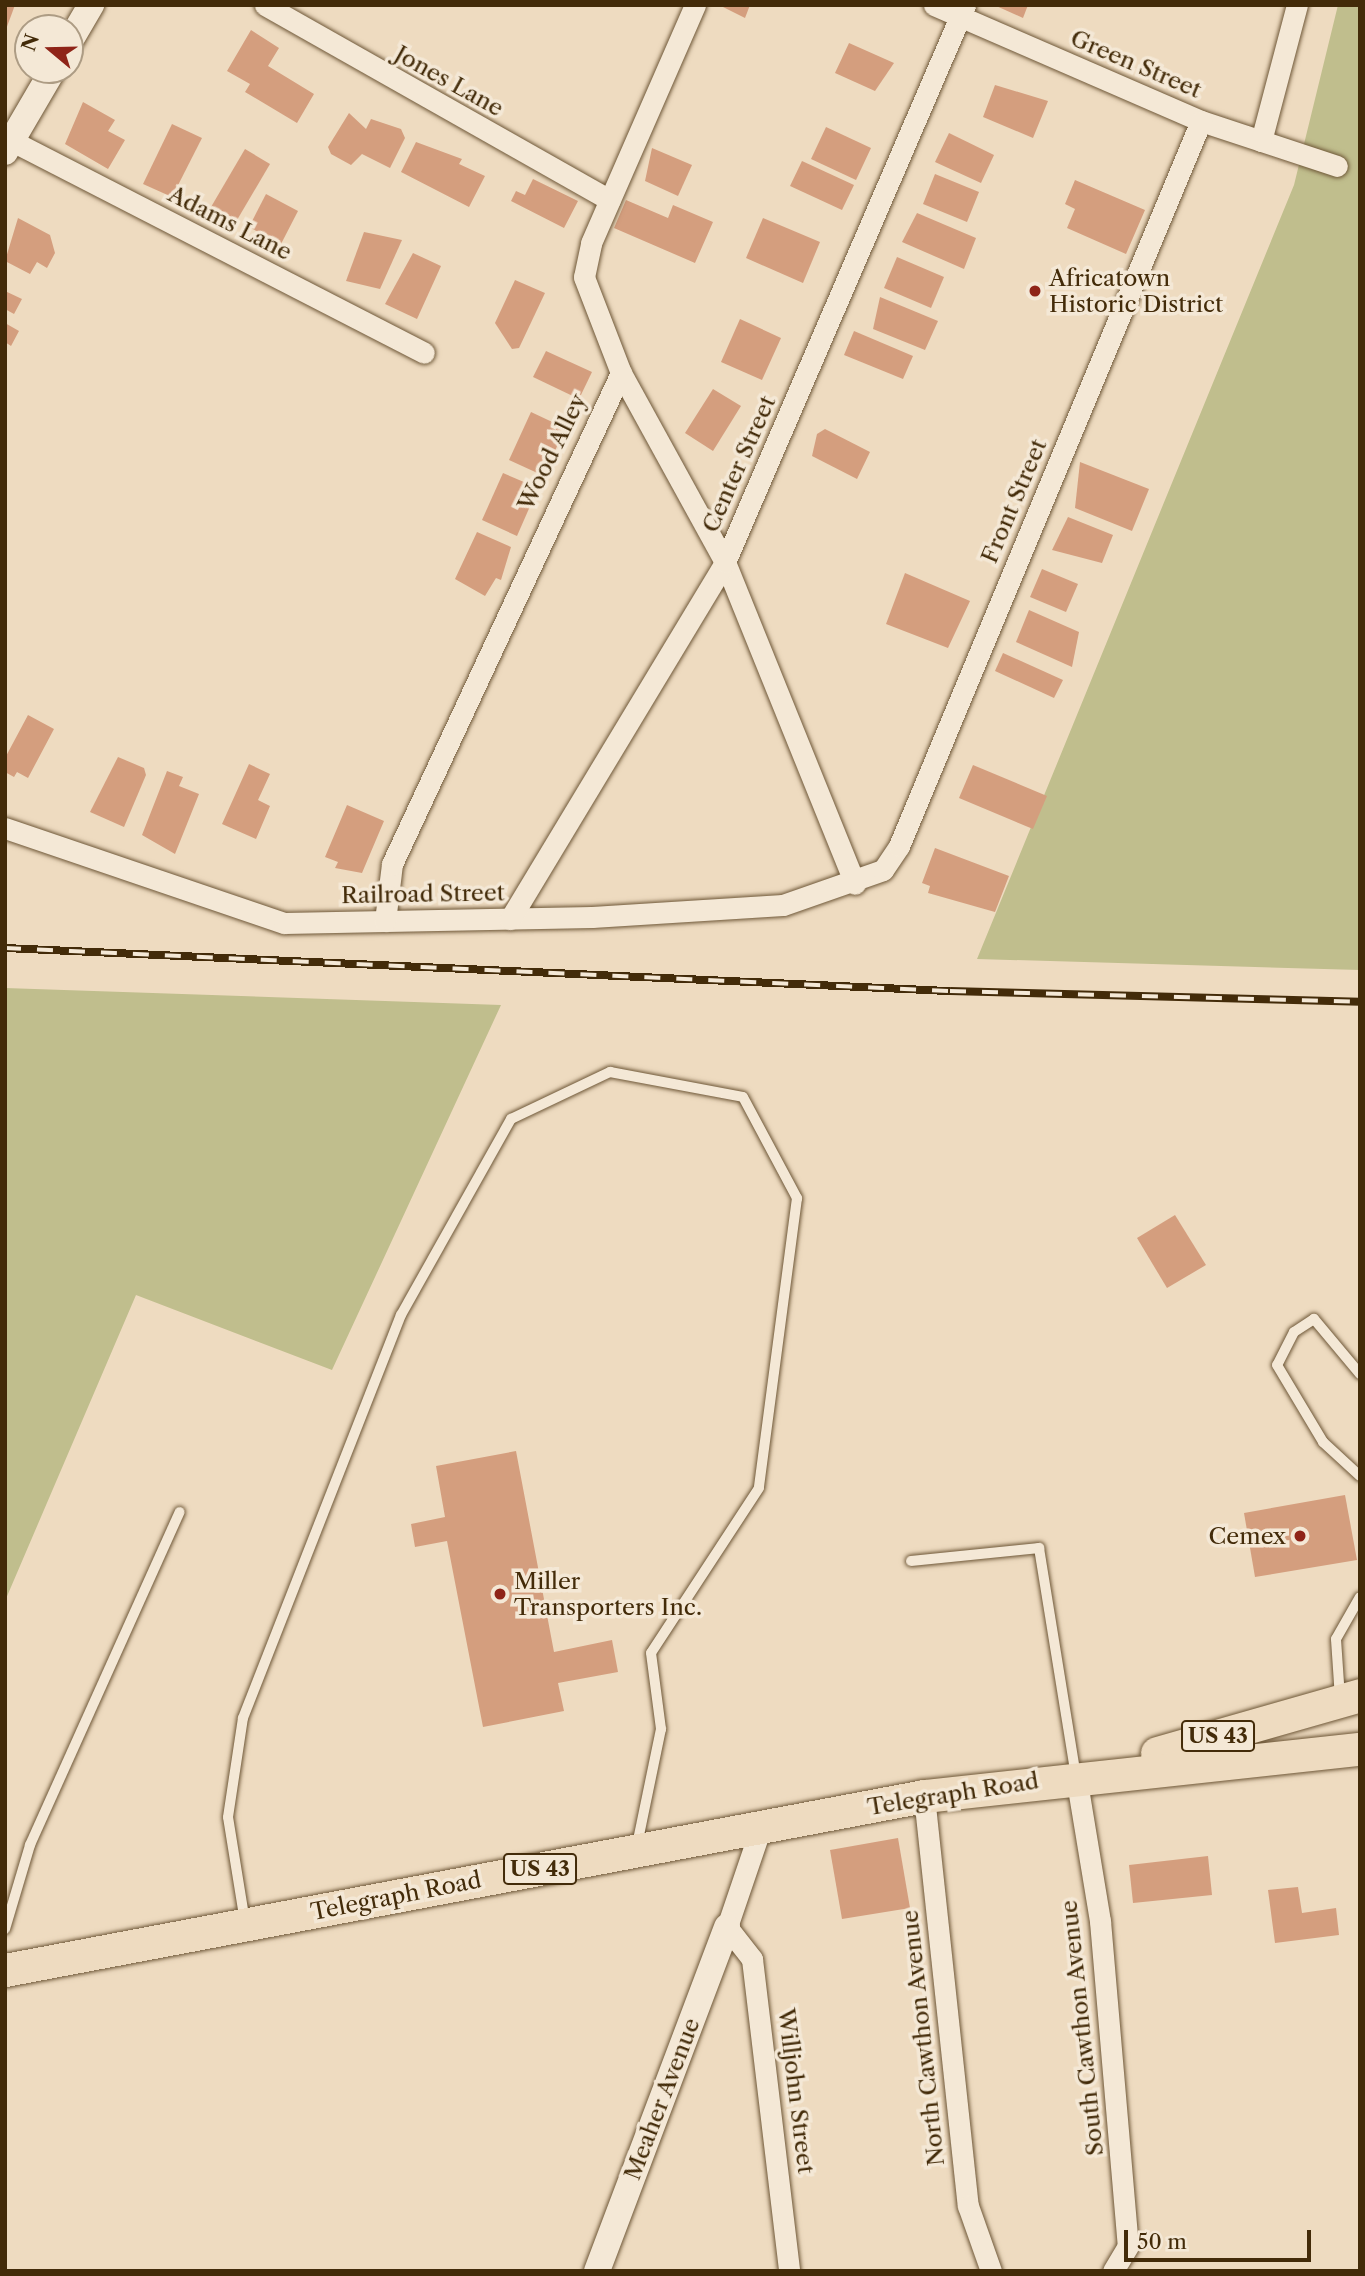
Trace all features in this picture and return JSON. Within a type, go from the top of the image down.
[{"type":"main road","name":"Telegraph Road","points":[[1076,1776],[1350,1698]]},
{"type":"main road","name":"Telegraph Road","points":[[5,1970],[924,1796],[1076,1776],[1360,1749]]},
{"type":"street","name":"Jones Lane","points":[[265,5],[610,200]]},
{"type":"street","points":[[695,5],[610,200],[584,277],[621,373],[725,562],[855,884]]},
{"type":"street","name":"Green Street","points":[[934,5],[963,11],[1201,121],[1261,141]]},
{"type":"street","points":[[1297,5],[1261,141],[1336,166]]},
{"type":"street","name":"Center Street","points":[[510,919],[725,562],[963,11]]},
{"type":"street","points":[[8,147],[45,84]]},
{"type":"street","name":"Front Street","points":[[855,884],[883,870],[899,846],[1201,121]]},
{"type":"street","name":"Adams Lane","points":[[8,147],[424,353]]},
{"type":"street","name":"Wood Alley","points":[[385,921],[392,864],[621,373]]},
{"type":"street","name":"Railroad Street","points":[[5,828],[284,923],[510,919],[783,905],[855,884]]},
{"type":"street","name":"South Cawthon Avenue","points":[[1076,1776],[1100,1921],[1128,2246],[1113,2271]]},
{"type":"street","name":"North Cawthon Avenue","points":[[924,1796],[968,2206],[991,2271]]},
{"type":"street","points":[[727,1927],[761,1828]]},
{"type":"street","name":"Meaher Avenue","points":[[597,2271],[727,1927]]},
{"type":"street","name":"Willjohn Street","points":[[727,1927],[752,1959],[789,2271]]},
{"type":"lane","points":[[246,1925],[228,1817],[243,1718],[401,1315],[511,1119],[610,1072],[743,1097],[797,1198],[759,1488],[651,1653],[661,1729],[636,1851]]},
{"type":"lane","points":[[1360,1374],[1314,1319],[1294,1332],[1278,1365],[1322,1442],[1360,1476]]},
{"type":"lane","points":[[5,1929],[30,1845],[180,1512]]},
{"type":"lane","points":[[911,1562],[1039,1548],[1076,1776]]},
{"type":"lane","points":[[1350,1698],[1336,1639],[1360,1597]]},
{"type":"shaded area","points":[[1338,5],[1360,5],[1360,970],[977,959],[1294,185]]},
{"type":"shaded area","points":[[5,988],[501,1005],[332,1370],[136,1295],[5,1601]]},
{"type":"building","points":[[5,5],[15,5],[5,32]]},
{"type":"building","points":[[719,5],[750,5],[745,18]]},
{"type":"building","points":[[994,5],[1028,5],[1023,18]]},
{"type":"building","points":[[251,30],[279,48],[268,66],[314,94],[297,123],[245,92],[250,84],[227,71]]},
{"type":"building","points":[[849,43],[894,63],[875,91],[835,73]]},
{"type":"building","points":[[995,85],[1048,101],[1033,138],[983,117]]},
{"type":"building","points":[[83,102],[115,120],[108,131],[125,140],[108,169],[65,144]]},
{"type":"building","points":[[349,113],[366,129],[371,119],[401,129],[405,138],[390,168],[362,154],[351,165],[331,154],[328,147]]},
{"type":"building","points":[[172,124],[202,138],[172,197],[143,184]]},
{"type":"building","points":[[826,127],[871,148],[856,180],[811,159]]},
{"type":"building","points":[[949,133],[994,155],[981,183],[935,162]]},
{"type":"building","points":[[416,142],[462,159],[459,164],[485,176],[469,207],[401,172]]},
{"type":"building","points":[[652,148],[692,165],[678,196],[645,181]]},
{"type":"building","points":[[245,149],[270,164],[237,220],[211,207]]},
{"type":"building","points":[[802,161],[854,185],[842,210],[790,186]]},
{"type":"building","points":[[935,174],[979,192],[967,222],[923,204]]},
{"type":"building","points":[[533,179],[578,201],[564,228],[511,201],[516,191],[525,195]]},
{"type":"building","points":[[1075,180],[1145,210],[1126,254],[1067,228],[1075,209],[1065,204]]},
{"type":"building","points":[[266,194],[298,211],[281,244],[249,227]]},
{"type":"building","points":[[626,200],[668,218],[673,205],[713,222],[695,263],[614,228]]},
{"type":"building","points":[[917,213],[976,238],[964,269],[902,242]]},
{"type":"building","points":[[18,218],[50,235],[55,253],[47,268],[37,262],[30,274],[5,261]]},
{"type":"building","points":[[763,218],[820,242],[803,283],[746,258]]},
{"type":"building","points":[[364,232],[402,240],[380,289],[346,281]]},
{"type":"building","points":[[413,253],[441,266],[417,319],[385,304]]},
{"type":"building","points":[[897,257],[944,277],[931,308],[884,288]]},
{"type":"building","points":[[515,280],[545,293],[519,348],[512,349],[495,323]]},
{"type":"building","points":[[5,291],[22,299],[14,314],[5,309]]},
{"type":"building","points":[[880,297],[938,321],[925,350],[873,329]]},
{"type":"building","points":[[740,319],[781,338],[762,380],[721,362]]},
{"type":"building","points":[[5,323],[19,331],[11,346],[5,342]]},
{"type":"building","points":[[854,331],[913,356],[903,379],[844,355]]},
{"type":"building","points":[[546,351],[592,372],[579,399],[533,377]]},
{"type":"building","points":[[713,389],[741,406],[713,451],[685,433]]},
{"type":"building","points":[[531,412],[565,428],[544,476],[509,460]]},
{"type":"building","points":[[825,429],[870,452],[857,479],[812,456],[817,434]]},
{"type":"building","points":[[1080,462],[1149,489],[1132,531],[1075,508]]},
{"type":"building","points":[[503,473],[538,488],[517,536],[482,520]]},
{"type":"building","points":[[1068,517],[1113,535],[1102,563],[1052,550]]},
{"type":"building","points":[[477,532],[511,547],[501,580],[496,578],[485,596],[455,579]]},
{"type":"building","points":[[1042,569],[1078,584],[1066,612],[1030,597]]},
{"type":"building","points":[[905,573],[970,601],[948,648],[886,624]]},
{"type":"building","points":[[1029,610],[1079,632],[1072,667],[1016,642]]},
{"type":"building","points":[[1003,653],[1063,680],[1054,698],[995,671]]},
{"type":"building","points":[[28,715],[54,729],[28,778],[17,772],[14,777],[5,772],[5,758]]},
{"type":"building","points":[[118,757],[144,768],[146,775],[124,827],[90,812]]},
{"type":"building","points":[[249,764],[270,774],[258,800],[270,806],[256,839],[222,824]]},
{"type":"building","points":[[973,765],[1047,796],[1033,829],[959,798]]},
{"type":"building","points":[[167,771],[183,777],[179,786],[199,794],[175,854],[142,835]]},
{"type":"building","points":[[347,805],[384,821],[362,873],[335,868],[338,862],[325,857]]},
{"type":"building","points":[[935,848],[1009,876],[995,912],[928,893],[930,886],[922,883]]},
{"type":"building","points":[[1175,1215],[1206,1265],[1167,1288],[1137,1238]]},
{"type":"building","name":"Miller Transporters Inc.","points":[[516,1451],[554,1652],[612,1640],[618,1672],[558,1683],[564,1711],[483,1727],[447,1541],[415,1547],[411,1524],[445,1517],[436,1466]]},
{"type":"building","name":"Cemex","points":[[1345,1495],[1357,1560],[1255,1577],[1244,1513]]},
{"type":"building","points":[[898,1838],[910,1908],[842,1919],[830,1850]]},
{"type":"building","points":[[1208,1856],[1212,1895],[1133,1903],[1129,1865]]},
{"type":"building","points":[[1298,1887],[1302,1913],[1336,1908],[1339,1935],[1275,1943],[1268,1890]]},
{"type":"railway","points":[[5,948],[950,991],[1360,1002]]},
{"type":"place","name":"Africatown Historic District","points":[[1035,291]]},
{"type":"place","name":"Cemex","points":[[1300,1536]]},
{"type":"place","name":"Miller Transporters Inc.","points":[[500,1594]]}]
